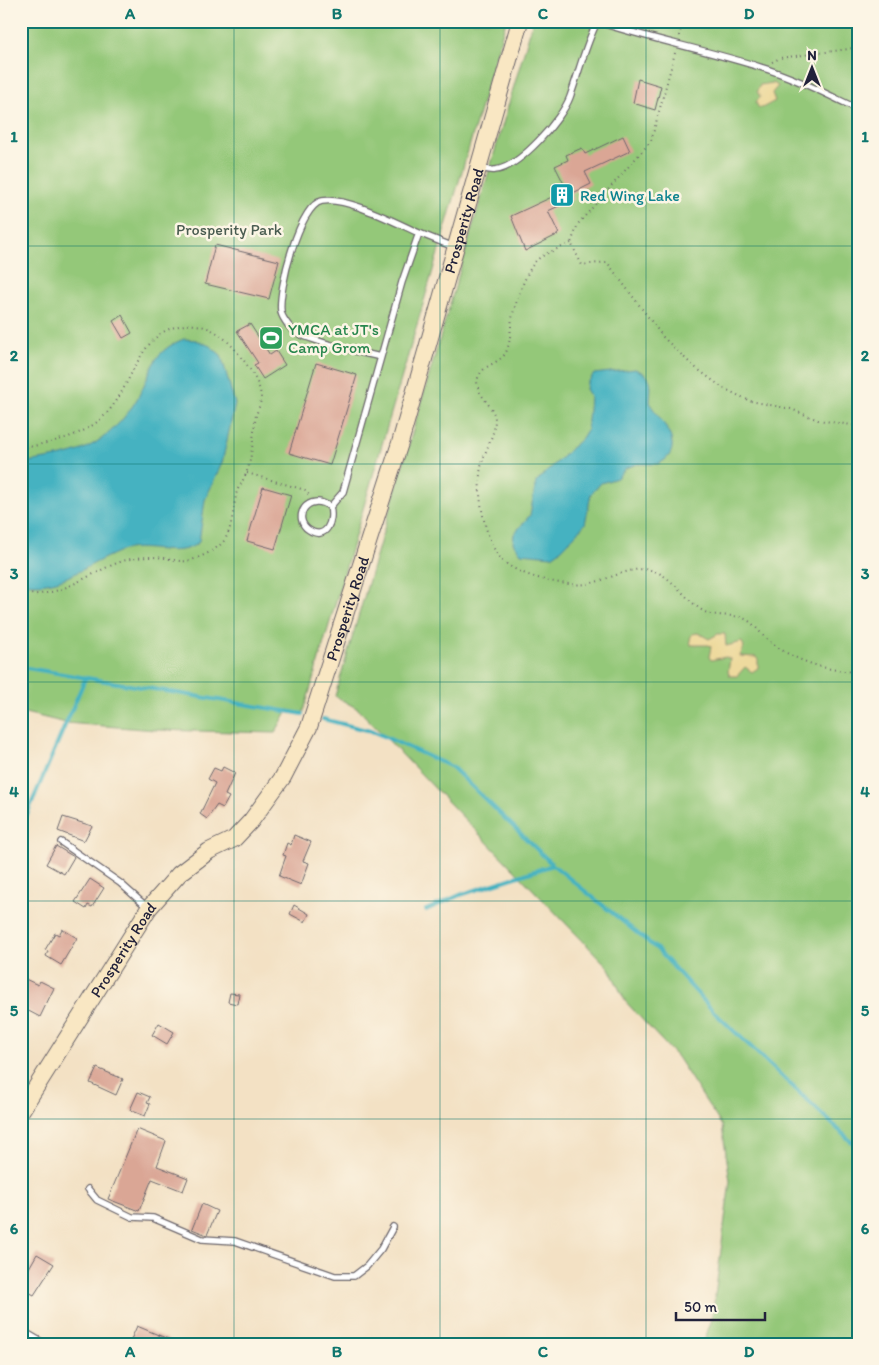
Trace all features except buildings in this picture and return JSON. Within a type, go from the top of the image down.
[{"type":"street","name":"Prosperity Road","points":[[21,1111],[149,908],[179,874],[209,851],[234,839],[251,821],[283,777],[308,728],[400,443],[454,247],[520,21]]},
{"type":"lane","points":[[477,168],[496,170],[520,159],[547,131],[569,99],[585,47],[596,21],[677,46],[761,67],[794,79],[858,109]]},
{"type":"lane","points":[[381,357],[293,331],[281,312],[283,281],[298,230],[310,209],[321,201],[339,201],[375,213],[419,234],[454,247]]},
{"type":"lane","points":[[330,507],[343,492],[381,357],[419,234]]},
{"type":"lane","points":[[314,501],[323,502],[330,507],[333,516],[331,525],[325,531],[314,533],[307,529],[302,522],[302,514],[306,506],[314,501]]},
{"type":"lane","points":[[61,842],[120,883],[149,908]]},
{"type":"lane","points":[[88,1189],[97,1200],[132,1217],[153,1218],[202,1239],[235,1241],[335,1276],[354,1276],[367,1266],[381,1249],[393,1227]]},
{"type":"lane","points":[[21,1330],[45,1344]]},
{"type":"path","points":[[683,21],[651,141],[578,224],[571,243],[536,260],[520,290],[514,309],[507,351],[501,359],[481,372],[477,380],[479,391],[495,416],[494,430],[479,478],[484,516],[490,538],[500,558],[510,567],[568,584],[588,584],[642,569],[656,572],[683,591],[704,612],[743,618],[756,627],[768,640],[812,664],[841,671],[858,672]]},
{"type":"path","points":[[761,67],[780,58],[849,49],[858,46]]},
{"type":"path","points":[[571,243],[582,265],[607,262],[663,336],[692,365],[723,388],[750,401],[791,409],[818,420],[858,426]]},
{"type":"path","points":[[21,449],[60,441],[84,430],[103,417],[116,403],[151,340],[165,330],[198,324],[223,336],[240,354],[256,382],[261,397],[246,473],[239,487],[230,528],[224,541],[207,553],[186,562],[139,557],[120,562],[53,593],[21,593]]},
{"type":"path","points":[[246,473],[305,490],[314,501]]},
{"type":"green space","name":"Prosperity Park","points":[[21,21],[506,21],[303,714],[288,710],[275,733],[156,730],[66,723],[21,712]]},
{"type":"green space","points":[[533,21],[858,21],[858,1344],[703,1344],[712,1319],[730,1181],[722,1126],[677,1057],[625,1001],[609,968],[358,709],[335,696]]},
{"type":"sand","points":[[773,83],[778,86],[772,93],[775,101],[762,108],[758,107],[756,102],[760,97],[757,91],[760,85]]},
{"type":"sand","points":[[698,633],[709,639],[718,634],[725,634],[726,646],[742,642],[744,647],[740,656],[756,657],[758,668],[752,672],[745,667],[737,676],[730,676],[728,672],[730,659],[726,657],[711,660],[709,657],[711,647],[709,645],[691,645],[690,639],[692,634]]},
{"type":"water","points":[[184,339],[196,340],[210,346],[221,355],[235,404],[222,463],[205,500],[199,542],[183,550],[175,551],[137,548],[125,550],[66,578],[46,583],[21,583],[21,463],[73,453],[103,438],[122,420],[133,406],[158,356],[173,344]]},
{"type":"water","points":[[635,369],[642,372],[649,379],[651,387],[650,404],[666,426],[670,435],[671,451],[667,458],[658,464],[637,464],[626,468],[617,478],[601,483],[591,494],[585,524],[562,549],[552,556],[521,553],[513,543],[514,534],[530,515],[536,482],[582,438],[587,430],[590,396],[586,389],[587,383],[594,374]]},
{"type":"waterway","points":[[21,667],[303,714]]},
{"type":"waterway","points":[[21,828],[85,679]]},
{"type":"waterway","points":[[323,719],[374,732],[452,767],[553,865],[658,950],[715,1013],[858,1148]]},
{"type":"waterway","points":[[426,910],[460,895],[553,865]]},
{"type":"place","name":"Red Wing Lake","points":[[562,195]]},
{"type":"place","name":"YMCA at JT's Camp Grom","points":[[271,338]]}]
